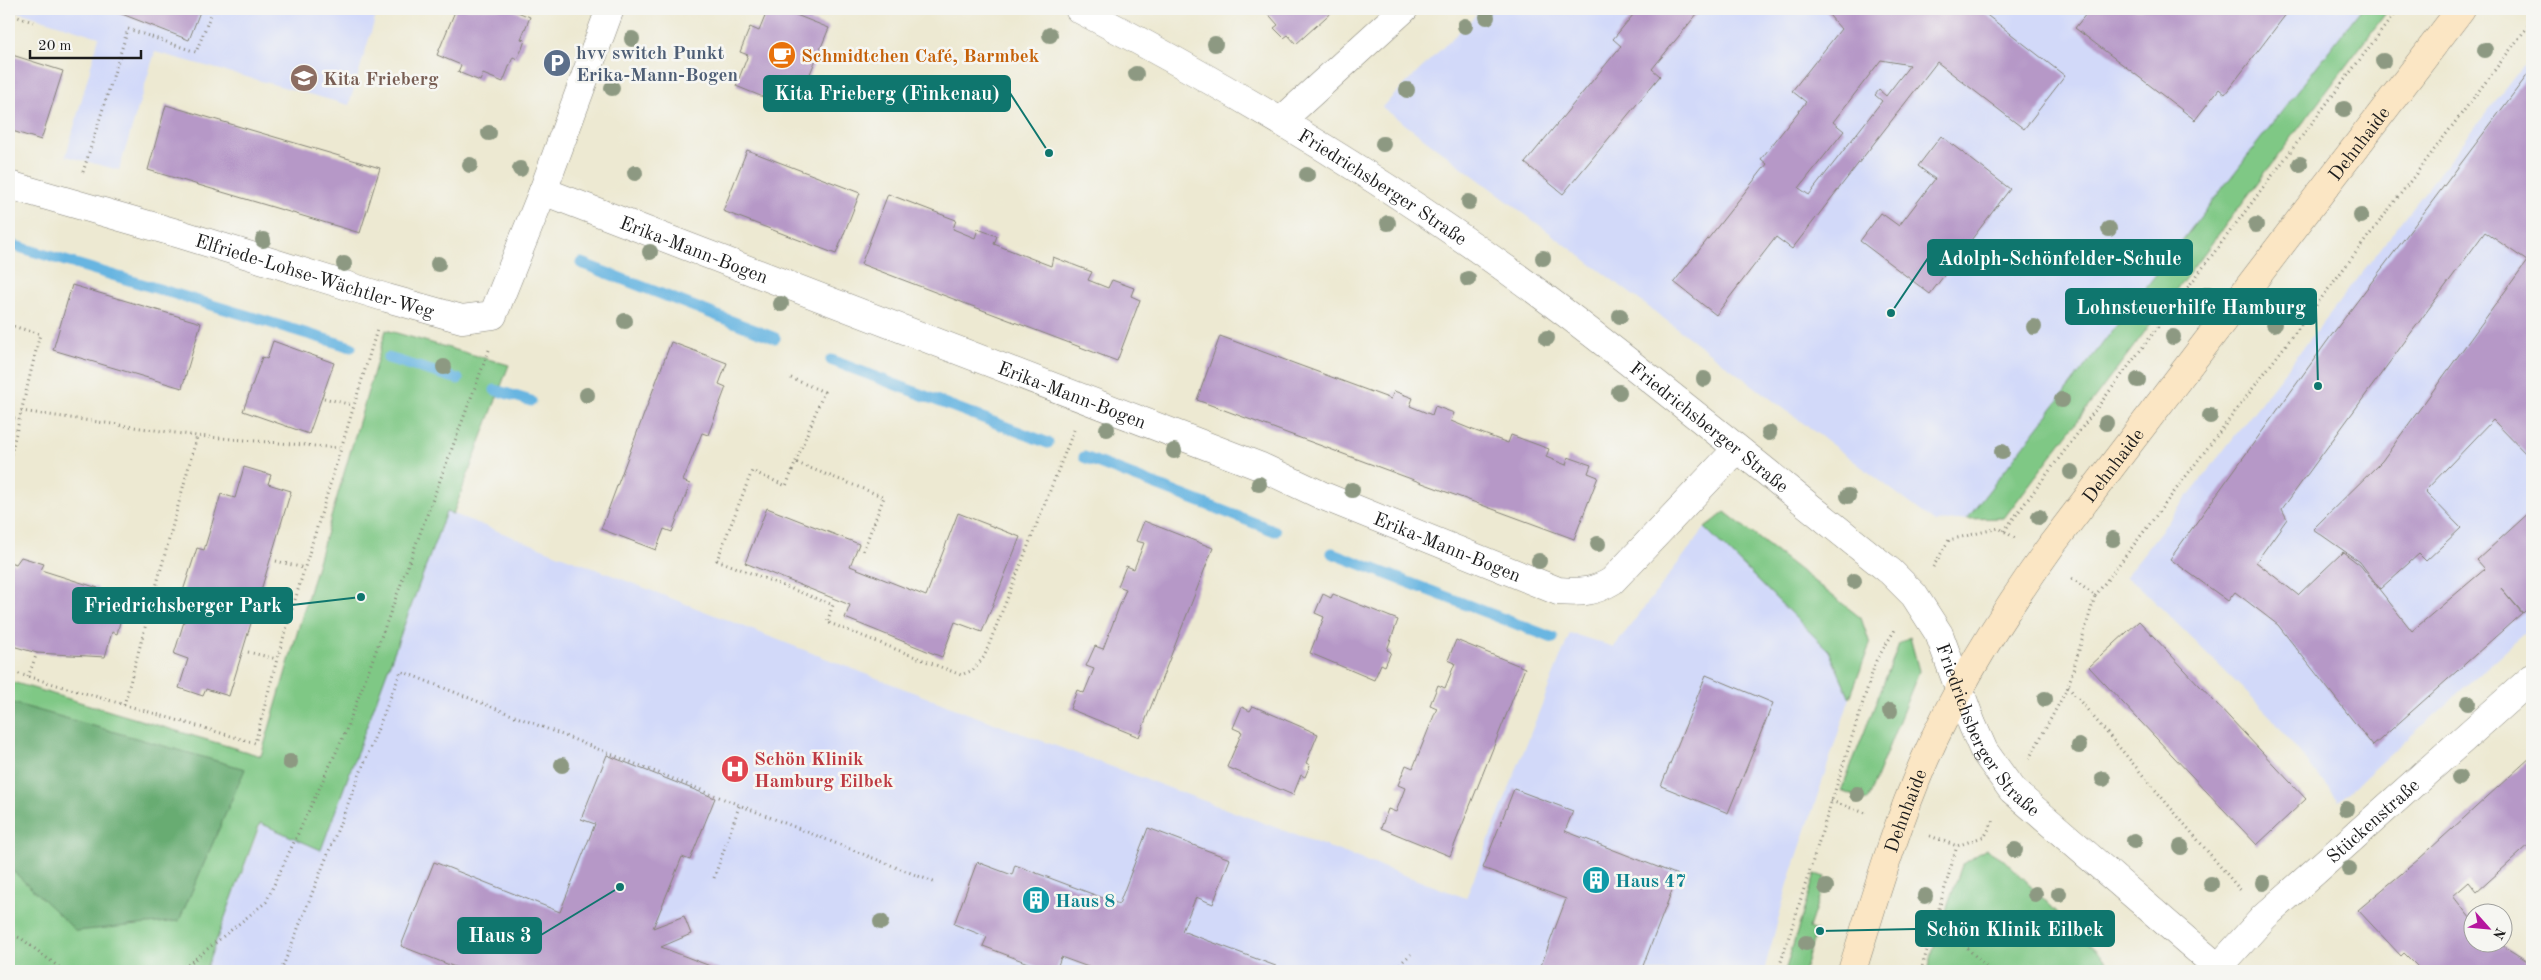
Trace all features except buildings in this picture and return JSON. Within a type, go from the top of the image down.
[{"type":"main road","name":"Dehnhaide","points":[[1852,971],[1899,825],[1925,760],[1959,690],[2000,621],[2053,543],[2461,9]]},
{"type":"street","points":[[493,314],[543,191],[610,9]]},
{"type":"street","name":"Friedrichsberger Straße","points":[[1080,9],[1180,61],[1282,120],[1426,214],[1567,314],[1891,572],[1914,595],[1939,634],[1984,751],[2012,790],[2220,970]]},
{"type":"street","points":[[1282,120],[1404,9]]},
{"type":"street","name":"Elfriede-Lohse-Wächtler-Weg","points":[[9,185],[180,234],[387,298],[462,319],[493,314]]},
{"type":"street","name":"Erika-Mann-Bogen","points":[[543,191],[1087,398],[1259,466],[1321,495],[1558,591],[1578,593],[1597,590],[1612,581],[1738,449]]},
{"type":"street","name":"Stückenstraße","points":[[2220,970],[2264,917],[2532,678]]},
{"type":"path","points":[[88,162],[128,30],[196,52],[213,9]]},
{"type":"path","points":[[2004,531],[2398,9]]},
{"type":"path","points":[[9,14],[34,22]]},
{"type":"path","points":[[2095,596],[2532,21]]},
{"type":"path","points":[[9,671],[255,743],[277,659],[339,448],[387,298]]},
{"type":"path","points":[[180,971],[266,902],[345,733],[488,352],[493,314]]},
{"type":"path","points":[[9,324],[40,334],[9,462]]},
{"type":"path","points":[[791,378],[824,392],[797,463],[786,486],[752,471],[717,560],[833,604],[827,622],[961,675],[973,670],[984,657],[1087,398]]},
{"type":"path","points":[[324,398],[352,405]]},
{"type":"path","points":[[21,411],[197,436],[339,448]]},
{"type":"path","points":[[9,416],[19,419]]},
{"type":"path","points":[[124,705],[197,436]]},
{"type":"path","points":[[797,463],[884,498],[863,550]]},
{"type":"path","points":[[276,561],[304,568]]},
{"type":"path","points":[[1778,971],[1876,661],[1914,595]]},
{"type":"path","points":[[248,652],[277,659]]},
{"type":"path","points":[[28,677],[37,653]]},
{"type":"path","points":[[281,971],[401,671],[936,883]]},
{"type":"path","points":[[2068,687],[2264,917]]},
{"type":"path","points":[[714,878],[740,804]]},
{"type":"path","points":[[1921,971],[1957,846]]},
{"type":"path","points":[[1936,916],[1990,971]]},
{"type":"path","points":[[9,933],[22,939],[64,971]]},
{"type":"path","points":[[1392,971],[1412,954]]},
{"type":"shaded area","name":"Kita Frieberg","points":[[9,9],[378,9],[349,105],[155,52],[119,170],[66,156],[99,37]]},
{"type":"shaded area","points":[[1482,9],[2361,9],[1967,519],[1935,522],[1382,107]]},
{"type":"shaded area","points":[[2532,54],[2532,626],[2339,801],[2271,717],[2138,585],[2125,577]]},
{"type":"shaded area","name":"Schön Klinik Hamburg Eilbek","points":[[446,511],[972,715],[1466,898],[1570,633],[1614,647],[1705,528],[1829,651],[1850,698],[1788,884],[1764,971],[205,971],[261,823],[321,850]]},
{"type":"green space","points":[[2361,9],[2389,9],[2004,518],[1967,519]]},
{"type":"green space","points":[[386,330],[509,365],[453,514],[446,512],[321,850],[260,823],[205,971],[9,971],[9,681],[261,756]]},
{"type":"green space","points":[[1725,512],[1861,618],[1870,644],[1850,698],[1829,651],[1705,528]]},
{"type":"green space","points":[[1910,637],[1919,671],[1867,801],[1841,791],[1899,644]]},
{"type":"green space","points":[[9,702],[245,769],[179,921],[76,931],[9,867]]},
{"type":"green space","points":[[1986,849],[2004,860],[2117,971],[1928,971],[1935,942],[1962,865]]},
{"type":"green space","points":[[1815,874],[1826,877],[1809,928],[1816,931],[1804,971],[1785,971]]},
{"type":"waterway","points":[[9,244],[351,347]]},
{"type":"waterway","points":[[581,263],[775,338]]},
{"type":"waterway","points":[[388,358],[458,379]]},
{"type":"waterway","points":[[831,360],[1048,443]]},
{"type":"waterway","points":[[495,390],[531,401]]},
{"type":"waterway","points":[[1084,457],[1275,531]]},
{"type":"waterway","points":[[1332,553],[1553,638]]},
{"type":"place","name":"Schmidtchen Café, Barmbek","points":[[782,55]]},
{"type":"place","name":"hvv switch Punkt Erika-Mann-Bogen","points":[[557,63]]},
{"type":"place","name":"Kita Frieberg","points":[[304,78]]},
{"type":"place","name":"Kita Frieberg (Finkenau)","points":[[1049,153]]},
{"type":"place","name":"Adolph-Schönfelder-Schule","points":[[1891,313]]},
{"type":"place","name":"Lohnsteuerhilfe Hamburg","points":[[2318,386]]},
{"type":"place","name":"Friedrichsberger Park","points":[[361,597]]},
{"type":"place","name":"Schön Klinik Hamburg Eilbek","points":[[735,769]]},
{"type":"place","name":"Haus 47","points":[[1596,880]]},
{"type":"place","name":"Haus 3","points":[[620,887]]},
{"type":"place","name":"Haus 8","points":[[1036,900]]},
{"type":"place","name":"Schön Klinik Eilbek","points":[[1820,931]]}]
